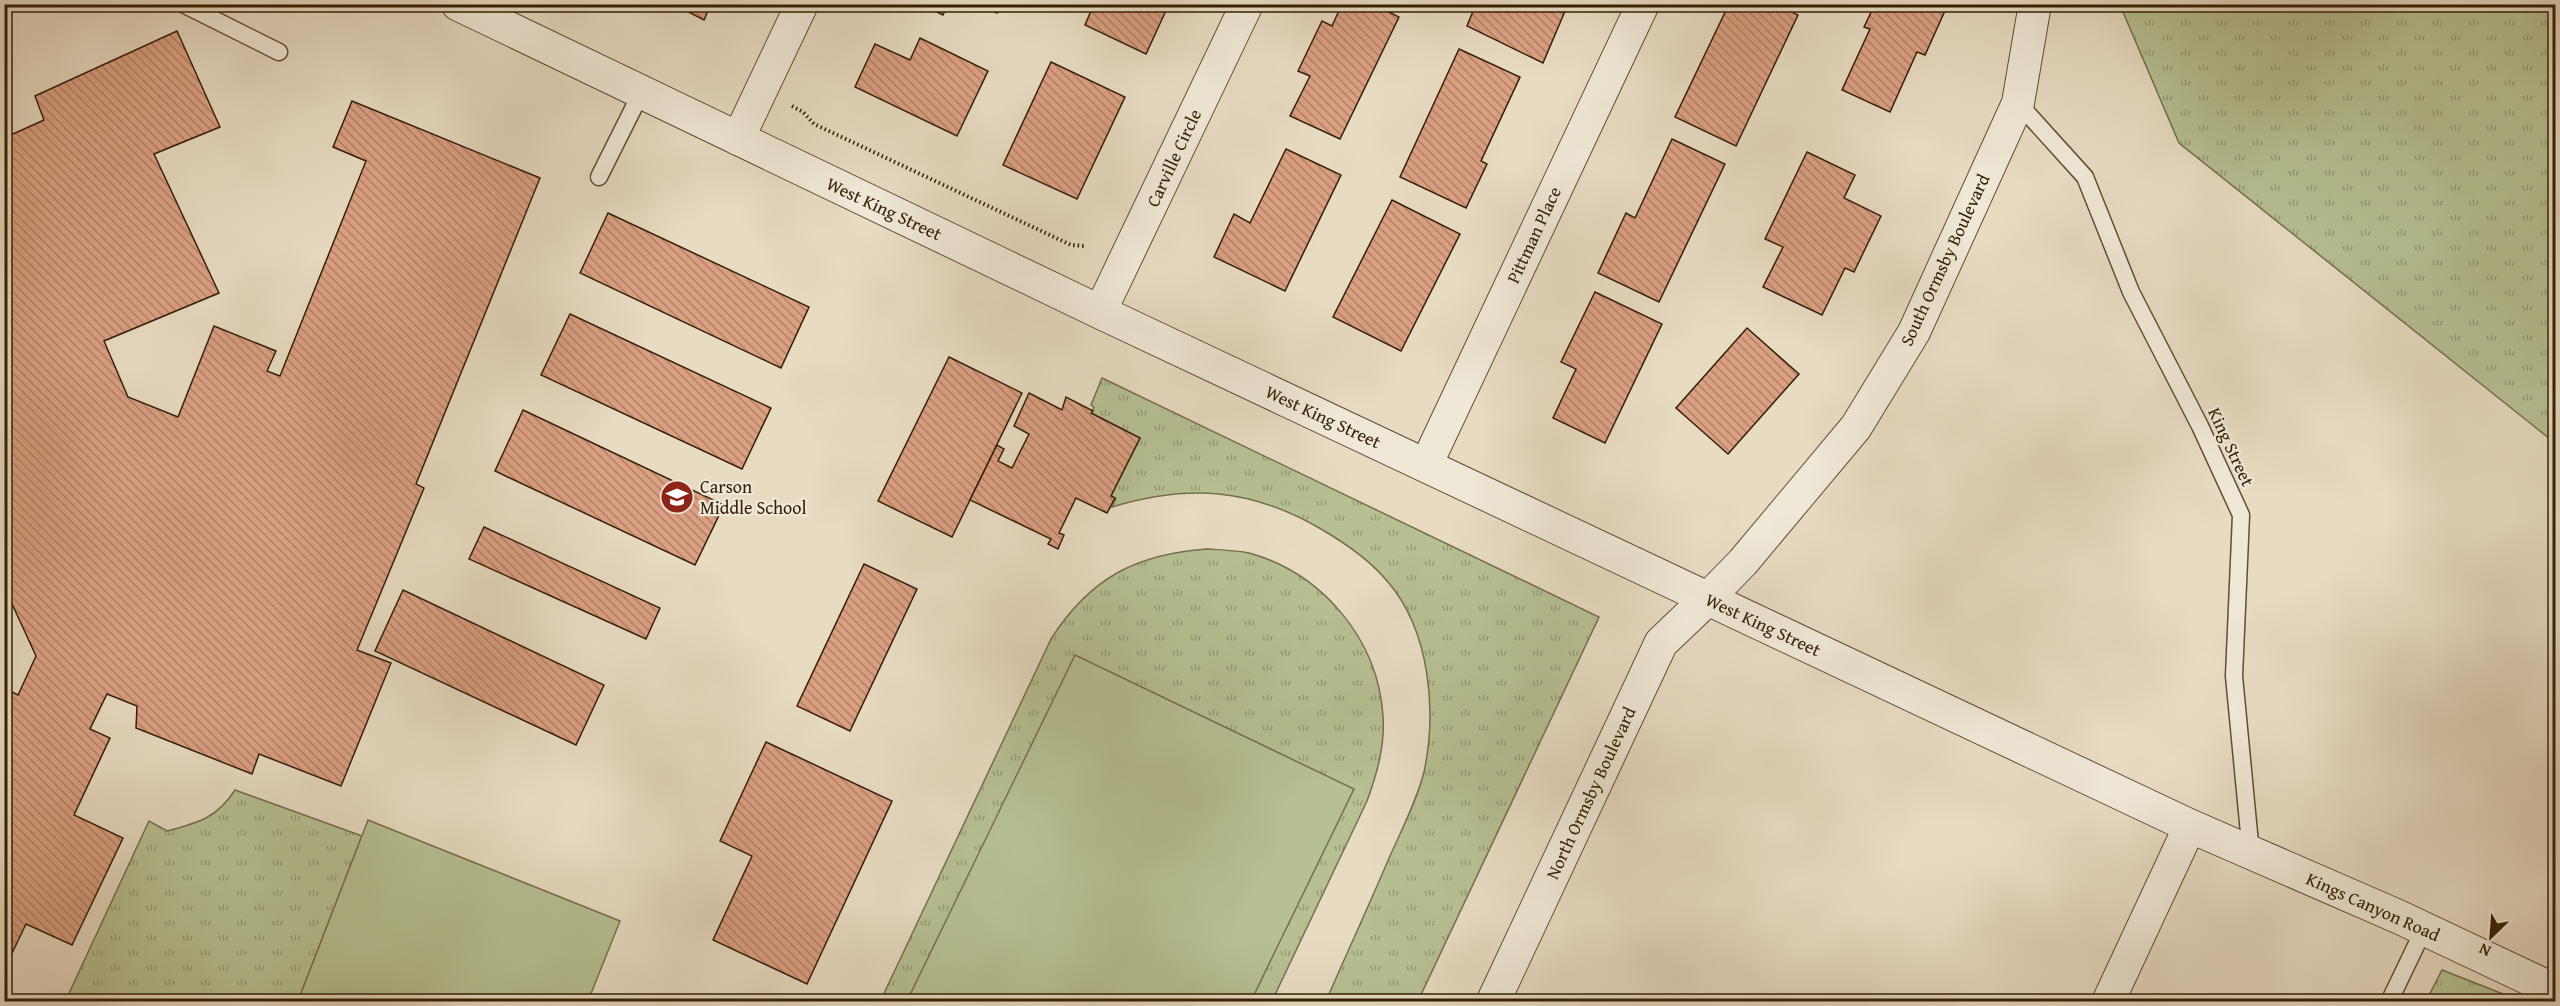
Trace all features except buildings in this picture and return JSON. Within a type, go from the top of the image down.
[{"type":"street","name":"West King Street","points":[[458,4],[1100,312],[2190,826]]},
{"type":"street","points":[[738,139],[802,4]]},
{"type":"street","name":"Carville Circle","points":[[1100,312],[1246,4]]},
{"type":"street","name":"Pittman Place","points":[[1426,465],[1643,4]]},
{"type":"street","name":"South Ormsby Boulevard","points":[[1707,599],[1743,562],[1856,427],[1914,332],[2018,103],[2035,4]]},
{"type":"street","name":"North Ormsby Boulevard","points":[[1493,1002],[1661,643],[1707,599]]},
{"type":"street","points":[[2108,1002],[2190,826]]},
{"type":"street","name":"Kings Canyon Road","points":[[2190,826],[2424,929],[2556,991]]},
{"type":"lane","points":[[183,4],[279,52]]},
{"type":"lane","points":[[598,177],[641,93]]},
{"type":"lane","name":"King Street","points":[[2018,103],[2085,177],[2131,292],[2200,426],[2241,515],[2234,676],[2251,854]]},
{"type":"lane","points":[[2389,1002],[2424,929]]},
{"type":"path","points":[[761,90],[803,112],[814,124],[1071,245],[1084,246]]},
{"type":"green space","points":[[2120,5],[2555,5],[2555,443],[2179,143]]},
{"type":"green space","points":[[1102,378],[1599,617],[1418,1001],[1326,1001],[1409,814],[1424,772],[1430,723],[1427,672],[1413,624],[1402,602],[1381,574],[1357,552],[1321,529],[1270,505],[1219,494],[1193,493],[1167,495],[1112,507],[1116,499],[1111,496],[1140,438],[1091,413],[1094,407],[1091,405]]},
{"type":"green space","points":[[1207,549],[1249,553],[1276,563],[1300,576],[1322,593],[1342,613],[1358,636],[1379,688],[1383,738],[1374,781],[1367,801],[1272,1001],[880,1002],[1051,639],[1066,618],[1099,585],[1117,573],[1158,557]]},
{"type":"green space","points":[[1075,655],[1354,789],[1251,1001],[907,1001]]},
{"type":"green space","points":[[235,790],[362,836],[298,1001],[65,1002],[149,821],[167,831],[197,822],[214,813]]},
{"type":"green space","points":[[368,820],[620,921],[588,1001],[298,1001]]},
{"type":"green space","points":[[2442,970],[2521,1001],[2426,1001]]},
{"type":"place","name":"Carson Middle School","points":[[677,497]]}]
